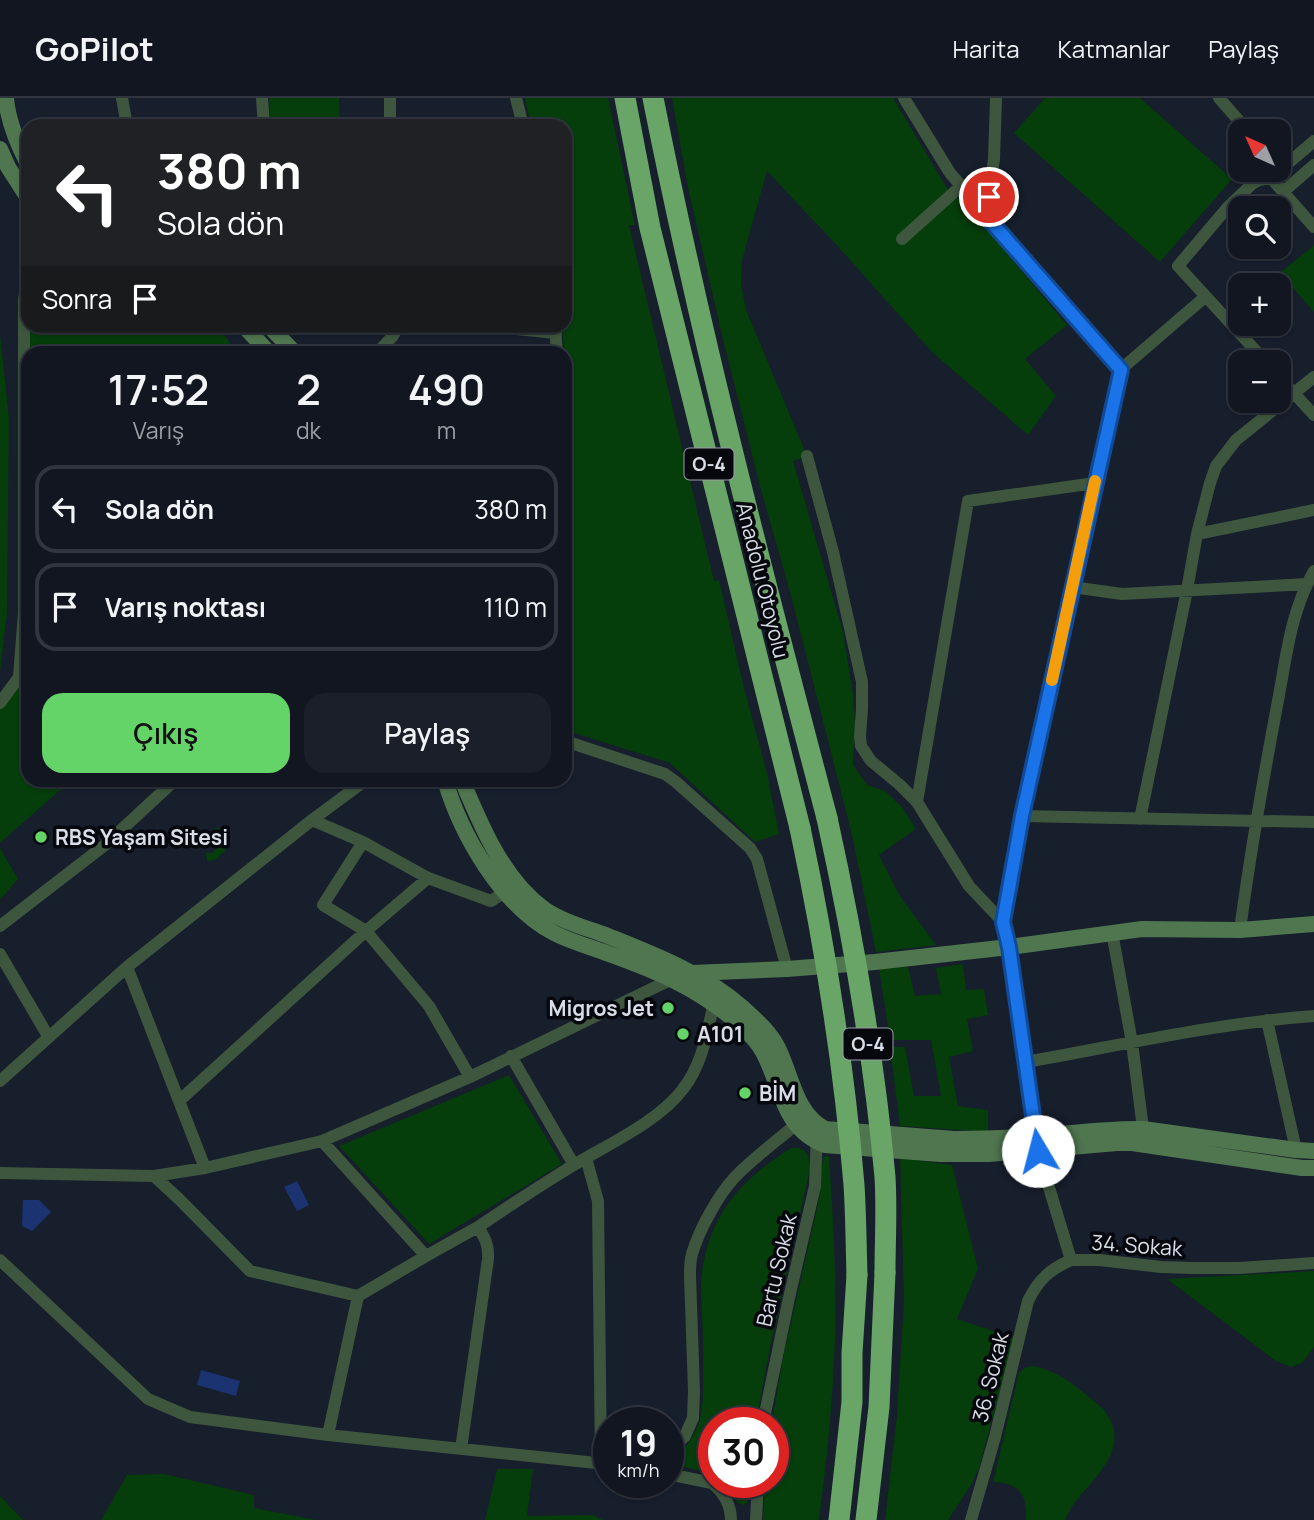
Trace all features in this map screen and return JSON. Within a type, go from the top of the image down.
[{"type":"highway","name":"Anadolu Otoyolu","points":[[625,98],[650,228],[800,828],[833,998],[854,1188],[857,1275],[852,1402],[839,1520]]},
{"type":"highway","name":"Anadolu Otoyolu","points":[[653,98],[729,438],[827,818],[847,906],[875,1089],[885,1180],[886,1273],[879,1407],[866,1520]]},
{"type":"main road","points":[[6,98],[10,122],[21,149]]},
{"type":"main road","points":[[0,149],[21,187]]},
{"type":"main road","points":[[250,333],[263,346]]},
{"type":"main road","points":[[276,333],[288,346]]},
{"type":"main road","points":[[447,787],[457,814],[479,856],[511,888],[562,920],[646,951],[692,973],[761,1048],[788,1111],[825,1129],[1038,1144],[1117,1143],[1144,1136],[1314,1151]]},
{"type":"main road","points":[[465,787],[497,852],[511,888],[530,918],[554,933],[672,979],[700,993],[716,996]]},
{"type":"main road","points":[[672,979],[692,973],[876,962],[1112,933],[1172,928],[1240,930],[1314,924]]},
{"type":"main road","points":[[806,1121],[804,1134],[825,1145],[940,1154],[989,1154],[1038,1144]]},
{"type":"main road","points":[[1144,1136],[1302,1168],[1314,1168]]},
{"type":"street","points":[[122,98],[126,119]]},
{"type":"street","points":[[262,98],[264,119]]},
{"type":"street","points":[[390,98],[390,119]]},
{"type":"street","points":[[516,98],[521,119]]},
{"type":"street","points":[[904,98],[950,173],[1121,370]]},
{"type":"street","points":[[986,216],[994,159],[996,98]]},
{"type":"street","points":[[1219,98],[1237,119]]},
{"type":"street","points":[[1292,158],[1314,141]]},
{"type":"street","points":[[1283,192],[1314,165]]},
{"type":"street","points":[[1254,350],[1178,266],[1227,208],[1256,182]]},
{"type":"street","points":[[1274,182],[1314,228]]},
{"type":"street","points":[[902,239],[961,186]]},
{"type":"street","points":[[1003,922],[1022,816],[1121,370],[1205,297]]},
{"type":"street","points":[[1140,819],[1197,534],[1216,466],[1236,440],[1314,377]]},
{"type":"street","points":[[1291,390],[1314,415]]},
{"type":"street","points":[[807,456],[862,682],[861,746],[871,761],[917,802],[969,886],[1003,922]]},
{"type":"street","points":[[917,802],[968,501],[1095,483]]},
{"type":"street","points":[[1197,534],[1314,510]]},
{"type":"street","points":[[1240,930],[1255,821],[1293,622],[1314,571]]},
{"type":"street","points":[[1072,587],[1122,594],[1307,584]]},
{"type":"street","points":[[0,703],[19,677],[21,651]]},
{"type":"street","points":[[572,743],[665,775],[750,848],[757,859],[786,969]]},
{"type":"street","points":[[0,926],[105,845],[167,787]]},
{"type":"street","points":[[0,1081],[127,967],[357,787]]},
{"type":"street","points":[[1022,816],[1314,822]]},
{"type":"street","points":[[312,820],[363,842],[428,878],[491,901],[511,888]]},
{"type":"street","points":[[363,842],[323,905],[366,931],[429,1006],[470,1076]]},
{"type":"street","points":[[179,1101],[428,878]]},
{"type":"street","name":"34. Sokak","points":[[1003,922],[1038,1144],[1071,1260],[1193,1268],[1314,1263]]},
{"type":"street","points":[[1112,933],[1132,1043],[1144,1136]]},
{"type":"street","points":[[0,954],[48,1036]]},
{"type":"street","points":[[127,967],[205,1168]]},
{"type":"street","points":[[154,1176],[250,1271],[358,1296],[478,1227],[673,1102],[684,1089],[701,1056],[723,972]]},
{"type":"street","points":[[0,1173],[154,1176],[205,1168],[322,1141],[470,1076],[672,979]]},
{"type":"street","points":[[1026,1062],[1190,1031],[1314,1016]]},
{"type":"street","points":[[1267,1020],[1296,1150]]},
{"type":"street","points":[[511,1056],[580,1161],[598,1201],[603,1407]]},
{"type":"street","points":[[684,1437],[693,1418],[690,1276],[696,1244],[729,1184],[745,1168],[806,1121]]},
{"type":"street","points":[[322,1141],[426,1256]]},
{"type":"street","name":"Bartu Sokak","points":[[767,1407],[815,1186],[816,1142]]},
{"type":"street","points":[[461,1449],[489,1250],[478,1227]]},
{"type":"street","points":[[0,1260],[148,1399],[190,1417],[328,1435],[593,1463]]},
{"type":"street","name":"36. Sokak","points":[[971,1520],[995,1437],[1028,1301],[1044,1276],[1071,1260]]},
{"type":"street","points":[[328,1435],[358,1296]]},
{"type":"street","points":[[684,1477],[712,1483],[728,1503],[731,1520],[740,1520]]},
{"type":"street","points":[[756,1520],[757,1498]]},
{"type":"green space","points":[[269,98],[339,98],[340,119],[270,119]]},
{"type":"green space","points":[[525,98],[608,98],[635,225],[629,225],[714,581],[719,580],[767,773],[779,834],[755,842],[670,763],[572,732],[572,346],[564,346],[563,333],[572,333],[572,119],[530,119]]},
{"type":"green space","points":[[672,98],[893,98],[951,195],[963,201],[1067,325],[1025,359],[1056,396],[1028,435],[933,353],[767,171],[742,260],[741,284],[746,310],[807,456],[793,461],[843,632],[853,694],[853,765],[867,785],[885,791],[902,807],[916,829],[879,855],[900,896],[936,945],[876,952],[852,835],[722,335],[688,188]]},
{"type":"green space","points":[[1045,98],[1140,98],[1228,175],[1229,182],[1160,262],[1014,133]]},
{"type":"green space","points":[[1314,245],[1314,312],[1291,286],[1291,273],[1280,273]]},
{"type":"green space","points":[[28,333],[222,333],[232,346],[27,346]]},
{"type":"green space","points":[[0,334],[9,419],[7,612],[0,673]]},
{"type":"green space","points":[[21,599],[21,787],[65,787],[0,843],[0,703],[19,677]]},
{"type":"green space","points":[[217,827],[223,834],[209,847],[192,848],[185,842],[191,836],[205,838]]},
{"type":"green space","points":[[224,841],[229,847],[215,860],[207,861],[206,853],[212,853]]},
{"type":"green space","points":[[0,848],[18,879],[0,900]]},
{"type":"green space","points":[[963,964],[966,990],[984,989],[988,1015],[967,1019],[973,1051],[949,1057],[958,1106],[988,1110],[988,1132],[900,1126],[890,1047],[905,1047],[914,1096],[941,1096],[931,1040],[890,1040],[879,968],[908,967],[915,996],[941,994],[936,968]]},
{"type":"green space","points":[[509,1075],[562,1164],[429,1244],[339,1146]]},
{"type":"green space","points":[[791,1148],[801,1149],[806,1153],[810,1169],[759,1407],[702,1407],[701,1285],[704,1258],[718,1219],[729,1203],[741,1188]]},
{"type":"green space","points":[[829,1156],[835,1270],[835,1339],[819,1520],[763,1520],[764,1498],[789,1498],[789,1407],[775,1407],[818,1204],[823,1157]]},
{"type":"green space","points":[[900,1158],[952,1165],[978,1269],[957,1319],[1014,1338],[979,1468],[948,1520],[885,1520],[897,1415],[904,1301]]},
{"type":"green space","points":[[1314,1271],[1314,1347],[1302,1363],[1291,1367],[1276,1361],[1167,1279]]},
{"type":"green space","points":[[1034,1366],[1057,1374],[1078,1388],[1103,1409],[1113,1426],[1115,1438],[1108,1460],[1074,1503],[1065,1520],[1026,1520],[1025,1503],[1020,1492],[1010,1485],[993,1482],[1019,1373],[1026,1367]]},
{"type":"green space","points":[[698,1424],[698,1470],[684,1467],[684,1450]]},
{"type":"green space","points":[[497,1469],[533,1469],[527,1516],[593,1515],[603,1520],[485,1520]]},
{"type":"green space","points":[[164,1474],[254,1495],[254,1508],[316,1520],[101,1520],[127,1475]]},
{"type":"green space","points":[[0,1496],[23,1520],[0,1520]]},
{"type":"green space","points":[[734,1498],[749,1498],[744,1505]]},
{"type":"water","points":[[297,1181],[309,1205],[297,1211],[284,1187]]},
{"type":"water","points":[[23,1200],[39,1200],[51,1212],[32,1231],[22,1226]]},
{"type":"water","points":[[201,1370],[240,1381],[236,1396],[197,1385]]},
{"type":"slow traffic","points":[[1052,680],[1095,481]]},
{"type":"place","name":"RBS Yaşam Sitesi","points":[[41,837]]},
{"type":"place","name":"Migros Jet","points":[[668,1008]]},
{"type":"place","name":"A101","points":[[683,1034]]},
{"type":"place","name":"BİM","points":[[745,1093]]},
{"type":"route","points":[[989,197],[986,216],[1121,370],[1022,816],[1003,922],[1009,947],[1038,1151]]}]
